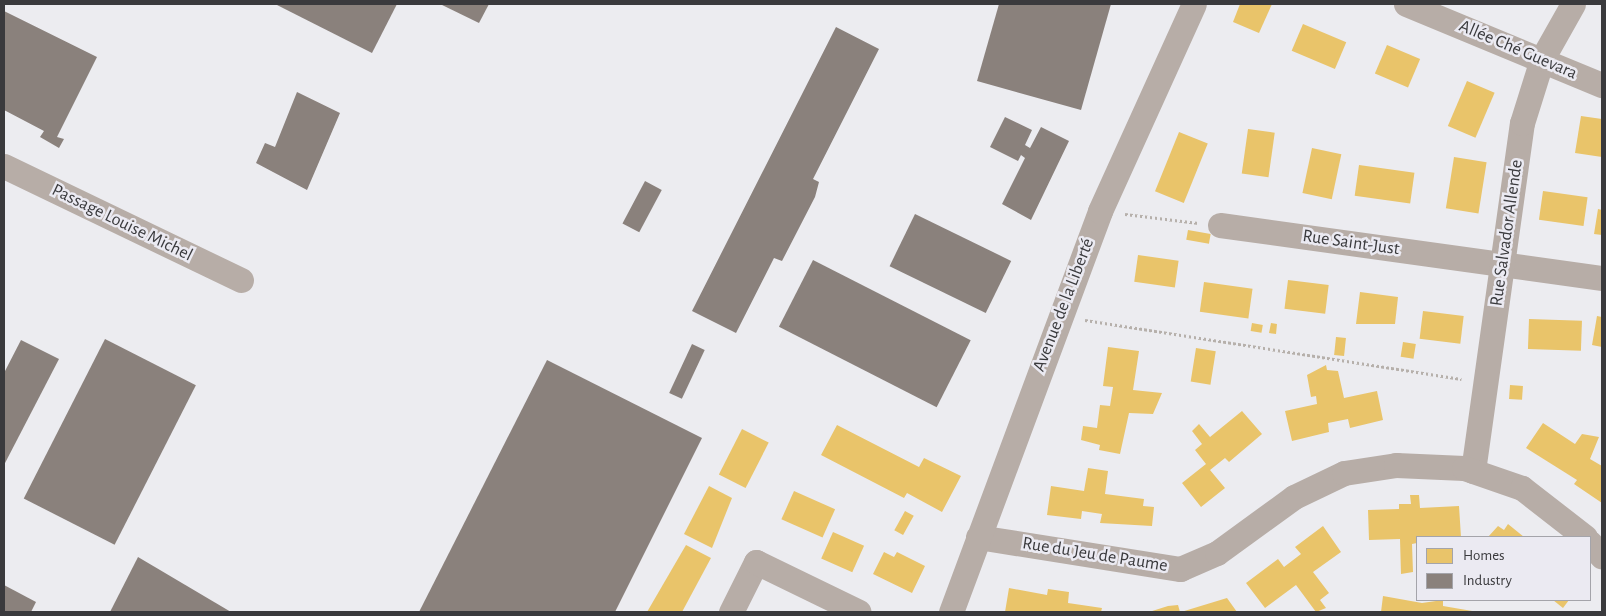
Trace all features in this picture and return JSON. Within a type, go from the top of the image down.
[{"type":"street","name":"Avenue de la Liberté","points":[[951,612],[1100,211],[1194,4]]},
{"type":"street","name":"Allée Ché Guevara","points":[[1406,4],[1542,58],[1602,85]]},
{"type":"street","name":"Rue Salvador Allende","points":[[1474,471],[1522,123],[1542,58],[1573,4]]},
{"type":"street","name":"Passage Louise Michel","points":[[4,166],[241,280]]},
{"type":"street","name":"Rue Saint-Just","points":[[1220,225],[1602,278]]},
{"type":"street","name":"Rue du Jeu de Paume","points":[[978,537],[1180,569],[1217,553],[1294,497],[1344,472],[1396,465],[1474,471],[1522,488],[1584,536]]},
{"type":"street","points":[[1591,544],[1602,557]]},
{"type":"street","points":[[731,612],[756,562],[860,612]]},
{"type":"path","points":[[1100,211],[1220,225]]},
{"type":"path","points":[[1060,316],[1486,383]]},
{"type":"building: Homes","points":[[1240,4],[1272,4],[1259,33],[1233,22]]},
{"type":"building: Homes","points":[[1303,24],[1346,42],[1335,69],[1292,51]]},
{"type":"building: Homes","points":[[1387,45],[1420,59],[1408,88],[1375,74]]},
{"type":"building: Homes","points":[[1467,81],[1495,93],[1475,138],[1448,126]]},
{"type":"building: Homes","points":[[1581,116],[1602,119],[1602,157],[1575,153]]},
{"type":"building: Homes","points":[[1248,129],[1275,133],[1268,177],[1242,174]]},
{"type":"building: Homes","points":[[1179,132],[1208,144],[1184,203],[1155,191]]},
{"type":"building: Homes","points":[[1312,148],[1341,154],[1332,199],[1302,193]]},
{"type":"building: Homes","points":[[1454,157],[1487,162],[1478,214],[1446,208]]},
{"type":"building: Homes","points":[[1359,165],[1414,173],[1410,203],[1355,196]]},
{"type":"building: Homes","points":[[1543,191],[1588,197],[1584,226],[1539,220]]},
{"type":"building: Homes","points":[[1598,209],[1602,210],[1602,235],[1594,234]]},
{"type":"building: Homes","points":[[1188,230],[1211,234],[1209,244],[1186,240]]},
{"type":"building: Homes","points":[[1138,255],[1179,261],[1175,287],[1134,282]]},
{"type":"building: Homes","points":[[1288,280],[1329,285],[1325,314],[1284,309]]},
{"type":"building: Homes","points":[[1204,282],[1253,289],[1248,319],[1200,312]]},
{"type":"building: Homes","points":[[1360,292],[1398,297],[1395,324],[1356,324]]},
{"type":"building: Homes","points":[[1423,311],[1464,316],[1460,344],[1420,339]]},
{"type":"building: Homes","points":[[1597,316],[1602,317],[1602,347],[1592,345]]},
{"type":"building: Homes","points":[[1529,319],[1582,321],[1581,351],[1528,349]]},
{"type":"building: Homes","points":[[1252,323],[1263,325],[1261,333],[1251,331]]},
{"type":"building: Homes","points":[[1271,323],[1277,324],[1276,334],[1269,333]]},
{"type":"building: Homes","points":[[1336,337],[1346,338],[1344,356],[1334,355]]},
{"type":"building: Homes","points":[[1403,342],[1416,344],[1413,359],[1401,357]]},
{"type":"building: Homes","points":[[1108,347],[1139,351],[1133,390],[1162,393],[1153,414],[1129,413],[1120,454],[1099,450],[1100,445],[1081,440],[1083,426],[1097,428],[1100,405],[1110,406],[1113,387],[1103,386]]},
{"type":"building: Homes","points":[[1196,348],[1216,351],[1210,385],[1191,382]]},
{"type":"building: Homes","points":[[1326,365],[1327,370],[1338,371],[1344,398],[1377,391],[1383,420],[1350,428],[1348,419],[1328,423],[1329,432],[1292,441],[1285,411],[1317,404],[1316,396],[1311,397],[1307,375]]},
{"type":"building: Homes","points":[[1510,385],[1523,386],[1522,400],[1509,399]]},
{"type":"building: Homes","points":[[1242,411],[1262,434],[1229,462],[1225,458],[1210,470],[1225,488],[1201,507],[1182,483],[1206,464],[1195,450],[1202,444],[1192,431],[1199,424],[1210,437]]},
{"type":"building: Homes","points":[[1543,423],[1575,444],[1582,434],[1599,437],[1590,459],[1602,466],[1602,503],[1574,484],[1577,480],[1526,448]]},
{"type":"building: Homes","points":[[837,425],[919,467],[924,458],[961,476],[942,512],[907,493],[904,498],[821,455]]},
{"type":"building: Homes","points":[[742,429],[769,443],[746,488],[719,474]]},
{"type":"building: Homes","points":[[1088,468],[1108,471],[1105,494],[1144,499],[1143,506],[1154,507],[1152,526],[1100,523],[1102,514],[1082,511],[1081,519],[1047,515],[1051,486],[1084,491]]},
{"type":"building: Homes","points":[[709,486],[732,498],[712,548],[684,534]]},
{"type":"building: Homes","points":[[794,491],[835,509],[823,538],[781,519]]},
{"type":"building: Homes","points":[[1410,495],[1419,495],[1420,508],[1459,506],[1461,536],[1416,536],[1416,543],[1412,544],[1413,572],[1401,574],[1400,539],[1369,540],[1368,510],[1399,509],[1399,504],[1411,504]]},
{"type":"building: Homes","points":[[905,511],[914,516],[903,535],[894,530]]},
{"type":"building: Homes","points":[[1508,524],[1523,536],[1489,536],[1498,526],[1504,530]]},
{"type":"building: Homes","points":[[1323,526],[1341,552],[1313,572],[1329,593],[1320,600],[1326,608],[1316,612],[1296,585],[1265,608],[1246,583],[1278,559],[1284,567],[1301,554],[1295,547]]},
{"type":"building: Homes","points":[[833,532],[864,546],[852,572],[821,558]]},
{"type":"building: Homes","points":[[686,545],[711,558],[682,612],[647,612]]},
{"type":"building: Homes","points":[[884,552],[894,557],[897,552],[925,566],[912,593],[873,574]]},
{"type":"building: Homes","points":[[1009,588],[1047,595],[1048,589],[1069,592],[1068,603],[1102,608],[1101,612],[1005,612]]},
{"type":"building: Homes","points":[[1383,596],[1422,603],[1443,601],[1443,606],[1478,612],[1381,612]]},
{"type":"building: Homes","points":[[1227,598],[1237,612],[1181,612]]},
{"type":"building: Homes","points":[[1554,601],[1568,601],[1563,608]]},
{"type":"building: Homes","points":[[1178,605],[1180,612],[1149,612],[1168,606]]},
{"type":"building: Industry","points":[[275,4],[397,4],[372,53]]},
{"type":"building: Industry","points":[[440,4],[489,4],[479,23]]},
{"type":"building: Industry","points":[[999,4],[1111,4],[1081,110],[977,81]]},
{"type":"building: Industry","points":[[4,11],[97,57],[57,137],[64,139],[59,148],[40,137],[44,131],[4,110]]},
{"type":"building: Industry","points":[[836,27],[879,49],[813,179],[819,182],[815,197],[782,261],[774,258],[736,333],[692,311]]},
{"type":"building: Industry","points":[[297,92],[340,113],[307,190],[256,163],[265,143],[275,147]]},
{"type":"building: Industry","points":[[1005,117],[1032,130],[1025,145],[1030,148],[1041,127],[1069,141],[1031,220],[1002,204],[1025,158],[1021,155],[1018,161],[990,147]]},
{"type":"building: Industry","points":[[645,181],[662,190],[639,232],[622,223]]},
{"type":"building: Industry","points":[[915,214],[1011,261],[986,313],[890,266]]},
{"type":"building: Industry","points":[[813,260],[971,340],[937,407],[779,327]]},
{"type":"building: Industry","points":[[105,339],[196,385],[115,545],[24,498]]},
{"type":"building: Industry","points":[[21,340],[59,359],[4,465],[4,373]]},
{"type":"building: Industry","points":[[692,344],[705,350],[682,399],[669,393]]},
{"type":"building: Industry","points":[[547,360],[702,438],[615,612],[419,612]]},
{"type":"building: Industry","points":[[138,557],[231,612],[110,612]]},
{"type":"building: Industry","points":[[4,585],[36,602],[31,612],[4,612]]}]
